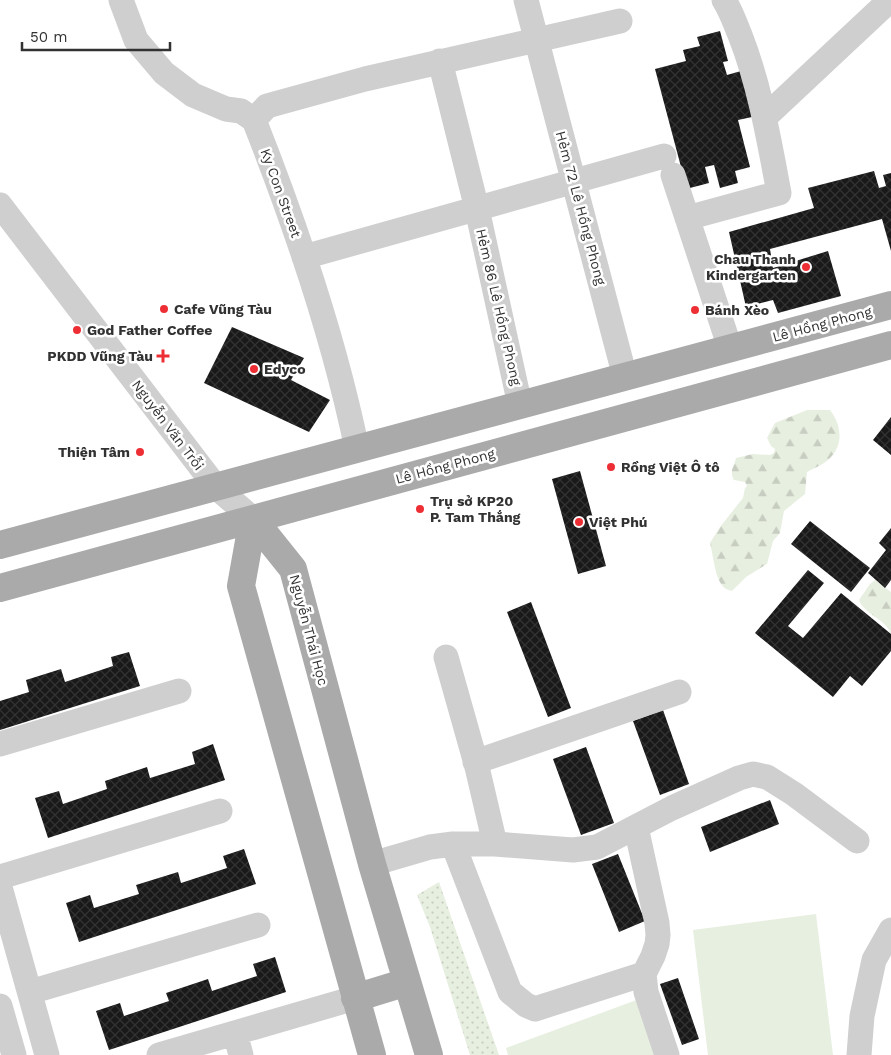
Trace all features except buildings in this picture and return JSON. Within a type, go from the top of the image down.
[{"type":"main road","name":"Lê Hồng Phong","points":[[0,545],[891,305]]},
{"type":"main road","name":"Lê Hồng Phong","points":[[0,588],[891,345]]},
{"type":"main road","points":[[720,351],[722,391]]},
{"type":"main road","points":[[301,464],[311,503]]},
{"type":"main road","points":[[252,519],[241,586],[372,1055]]},
{"type":"main road","name":"Nguyễn Thái Học","points":[[252,519],[293,569],[372,864],[429,1055]]},
{"type":"main road","points":[[355,998],[408,982]]},
{"type":"street","points":[[121,0],[136,40],[164,73],[194,95],[226,108],[242,111],[254,120],[267,106],[365,79],[620,21]]},
{"type":"street","name":"Hẻm 72 Lê Hồng Phong","points":[[526,0],[625,377]]},
{"type":"street","points":[[687,218],[779,193],[765,117],[748,54],[724,0]]},
{"type":"street","points":[[765,117],[890,0]]},
{"type":"street","name":"Hẻm 86 Lê Hồng Phong","points":[[440,61],[477,209],[520,405]]},
{"type":"street","name":"Ky Con Street","points":[[254,120],[304,258],[346,397],[358,449]]},
{"type":"street","points":[[304,258],[574,182],[669,166],[687,218],[720,351]]},
{"type":"street","name":"Nguyễn Văn Trỗi","points":[[0,205],[216,487],[252,519]]},
{"type":"street","points":[[446,657],[495,844]]},
{"type":"street","points":[[0,744],[179,691]]},
{"type":"street","points":[[475,762],[679,692]]},
{"type":"street","points":[[372,864],[430,847],[453,844],[495,844],[573,850],[597,847],[672,808],[739,778],[753,774],[767,777],[774,781],[858,841]]},
{"type":"street","points":[[0,877],[220,810]]},
{"type":"street","points":[[636,827],[658,935],[653,956],[644,974],[646,992],[667,1055]]},
{"type":"street","points":[[453,844],[510,992],[526,1005],[535,1009],[644,974]]},
{"type":"street","points":[[0,887],[47,1055]]},
{"type":"street","points":[[30,992],[258,925]]},
{"type":"street","points":[[859,1055],[862,1016],[874,960],[891,930]]},
{"type":"street","points":[[159,1055],[238,1044],[355,998]]},
{"type":"street","points":[[0,1006],[14,1055]]},
{"type":"green space","points":[[807,410],[830,410],[839,429],[840,436],[837,449],[828,460],[807,472],[805,494],[784,511],[780,533],[773,541],[767,564],[746,577],[732,591],[727,589],[718,577],[710,543],[743,498],[747,486],[745,482],[734,480],[732,471],[736,458],[753,454],[770,455],[774,453],[775,449],[767,438],[775,423]]},
{"type":"green space","points":[[875,580],[891,592],[891,634],[885,624],[866,610],[859,600]]},
{"type":"green space","points":[[439,882],[499,1055],[470,1055],[430,927],[417,895]]},
{"type":"green space","points":[[816,914],[833,1055],[708,1055],[693,930]]},
{"type":"green space","points":[[642,998],[662,1055],[508,1055],[506,1048]]},
{"type":"place","name":"Chau Thanh Kindergarten","points":[[806,267]]},
{"type":"place","name":"Cafe Vũng Tàu","points":[[164,309]]},
{"type":"place","name":"Bánh Xèo","points":[[695,310]]},
{"type":"place","name":"God Father Coffee","points":[[77,330]]},
{"type":"place","name":"PKDD Vũng Tàu","points":[[163,356]]},
{"type":"place","name":"Edyco","points":[[254,369]]},
{"type":"place","name":"Thiện Tâm","points":[[140,452]]},
{"type":"place","name":"Rồng Việt Ô tô","points":[[611,467]]},
{"type":"place","name":"Trụ sở KP20 P. Tam Thắng","points":[[420,509]]},
{"type":"place","name":"Việt Phú","points":[[579,522]]}]
